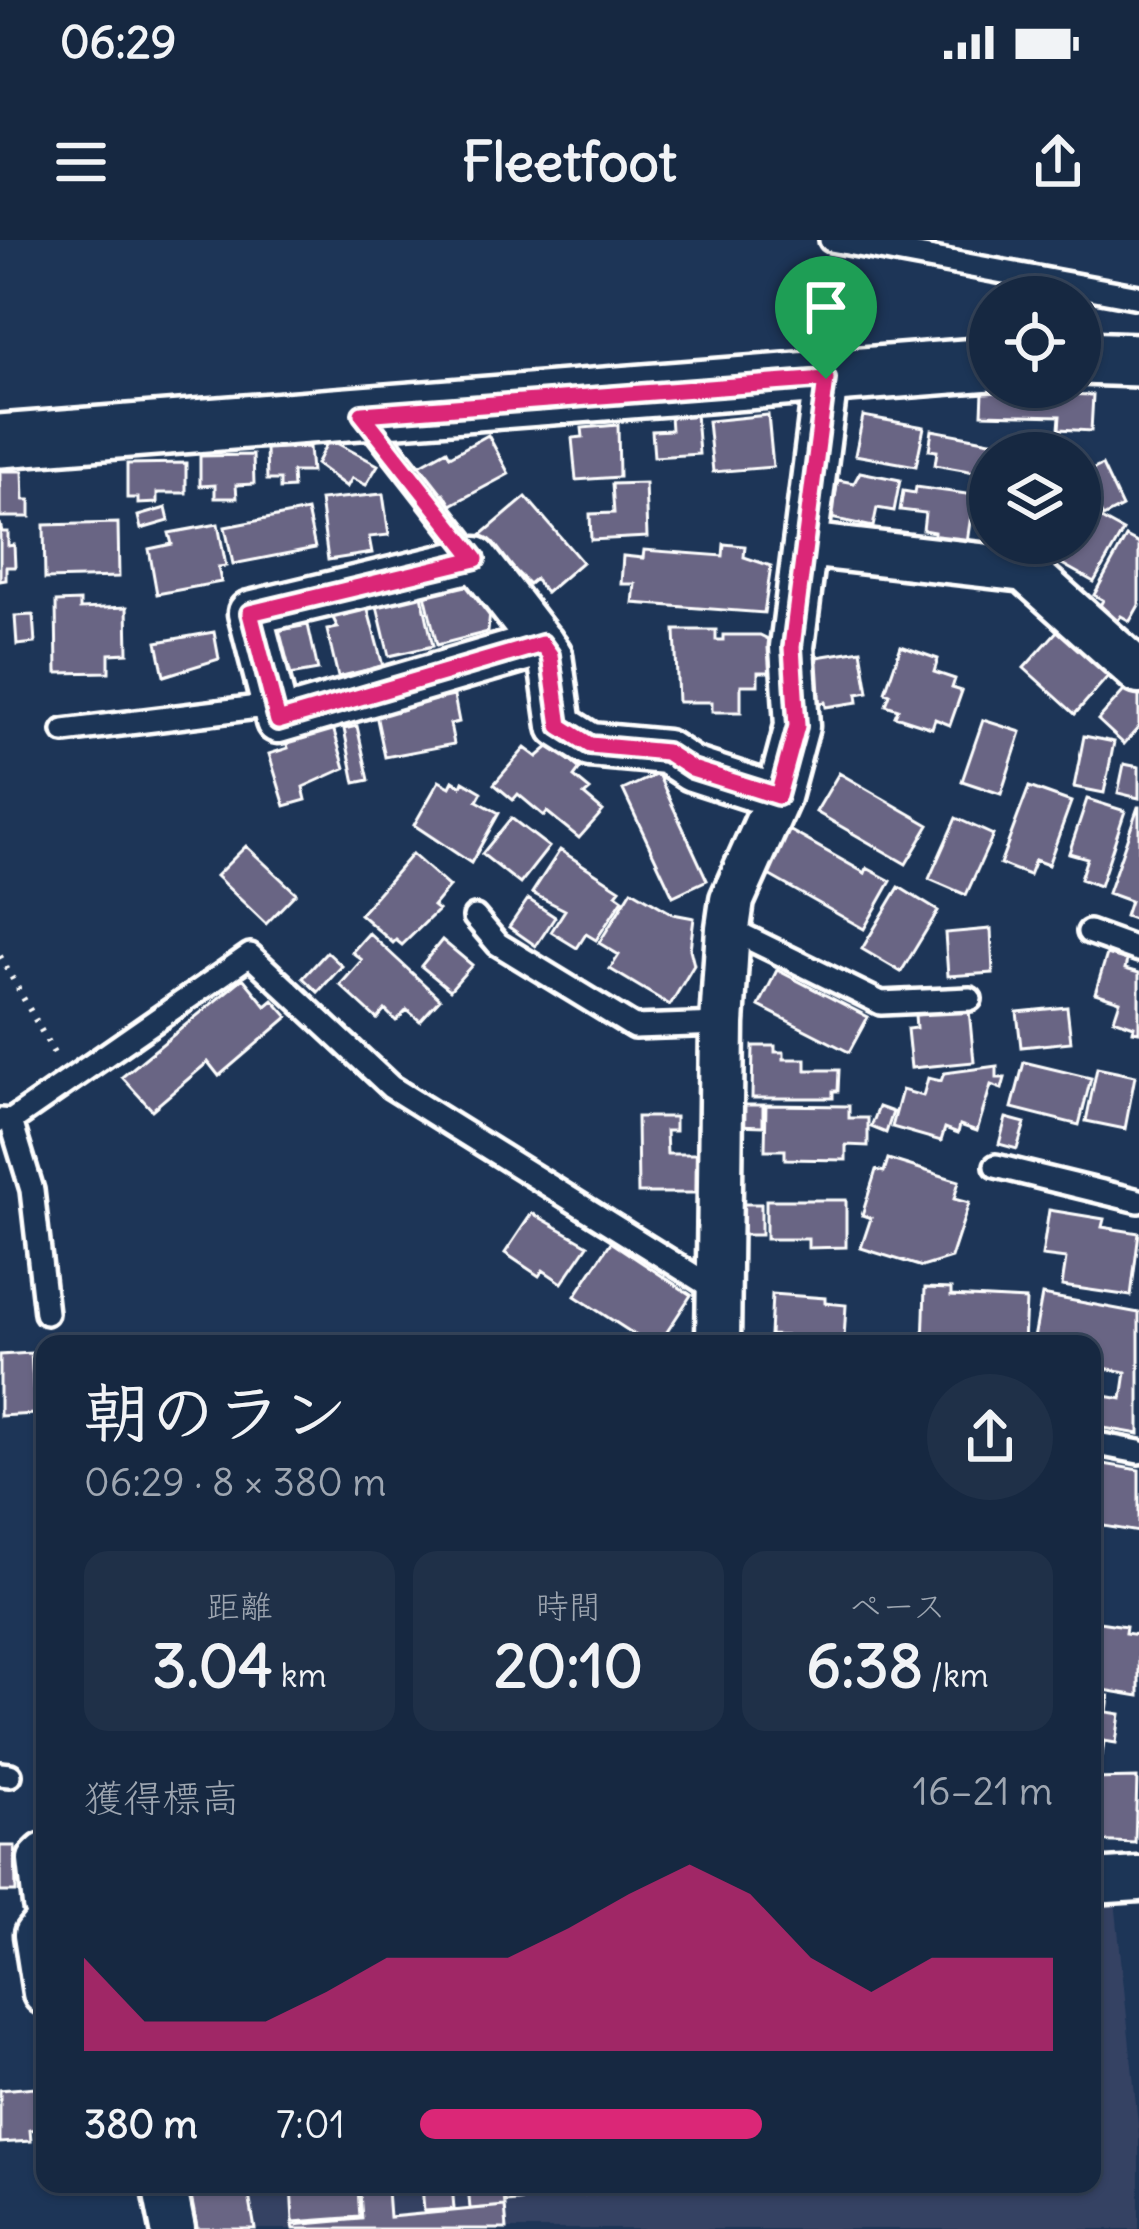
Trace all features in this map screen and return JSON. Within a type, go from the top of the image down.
[{"type":"street","points":[[1101,359],[1139,360]]},
{"type":"street","points":[[0,441],[969,366]]},
{"type":"street","points":[[718,1335],[722,1024],[728,928],[732,900],[778,796],[797,726],[792,647],[826,379]]},
{"type":"street","points":[[805,545],[1024,570],[1139,672]]},
{"type":"street","points":[[542,644],[278,721],[250,613],[476,559],[542,644],[550,655],[560,726],[590,745],[666,752],[692,769],[778,796]]},
{"type":"street","points":[[1101,1881],[1139,1879]]},
{"type":"street","points":[[166,2193],[172,2229]]},
{"type":"lane","points":[[830,240],[1139,297]]},
{"type":"lane","points":[[362,414],[476,559]]},
{"type":"lane","points":[[64,730],[274,705]]},
{"type":"lane","points":[[476,917],[498,944],[634,1027],[722,1024]]},
{"type":"lane","points":[[728,928],[881,1003],[970,999]]},
{"type":"lane","points":[[1089,932],[1139,950]]},
{"type":"lane","points":[[46,1313],[35,1208],[5,1120],[70,1084],[250,955],[391,1087],[719,1292]]},
{"type":"lane","points":[[996,1166],[1139,1202]]},
{"type":"lane","points":[[1101,1445],[1139,1452]]},
{"type":"path","points":[[0,956],[70,1084]]},
{"type":"shaded area","points":[[1101,1897],[1115,1900],[1139,2134],[1139,2229],[183,2229],[177,2193],[1101,2193]]},
{"type":"building","points":[[982,408],[1092,408],[1091,431],[1059,429],[1060,416],[982,414]]},
{"type":"building","points":[[696,414],[699,454],[654,457],[652,431],[671,430],[670,415]]},
{"type":"building","points":[[768,415],[773,467],[713,472],[708,421]]},
{"type":"building","points":[[863,416],[924,427],[916,466],[855,455]]},
{"type":"building","points":[[618,425],[619,477],[576,480],[572,438],[583,437],[582,428]]},
{"type":"building","points":[[932,430],[969,437],[969,471],[935,465],[937,451],[929,450]]},
{"type":"building","points":[[488,435],[509,474],[451,505],[444,493],[434,497],[418,466],[447,450],[450,456]]},
{"type":"building","points":[[329,439],[378,465],[366,485],[352,478],[347,487],[316,464]]},
{"type":"building","points":[[309,447],[311,472],[292,472],[293,488],[280,489],[280,480],[267,480],[266,449]]},
{"type":"building","points":[[253,455],[254,484],[236,485],[237,498],[215,498],[215,485],[200,486],[200,456]]},
{"type":"building","points":[[0,463],[3,471],[23,471],[30,517],[0,517]]},
{"type":"building","points":[[186,463],[186,493],[157,493],[157,503],[138,504],[138,498],[127,498],[127,464]]},
{"type":"building","points":[[1101,466],[1122,507],[1103,517],[1101,513]]},
{"type":"building","points":[[860,472],[900,480],[894,511],[877,508],[873,527],[831,518],[838,480],[854,483]]},
{"type":"building","points":[[645,483],[647,537],[591,540],[590,514],[614,513],[612,484]]},
{"type":"building","points":[[916,487],[969,494],[967,542],[934,537],[934,532],[923,530],[925,513],[900,510],[903,491],[915,493]]},
{"type":"building","points":[[383,494],[389,535],[369,537],[372,553],[328,560],[320,500]]},
{"type":"building","points":[[526,497],[582,562],[546,593],[535,579],[529,584],[480,536]]},
{"type":"building","points":[[166,508],[169,521],[141,529],[138,516]]},
{"type":"building","points":[[307,511],[315,548],[233,564],[225,527]]},
{"type":"building","points":[[1101,519],[1123,531],[1094,582],[1062,564],[1101,564]]},
{"type":"building","points":[[0,523],[2,532],[8,532],[8,546],[14,545],[15,567],[6,567],[6,580],[0,581]]},
{"type":"building","points":[[118,523],[119,577],[45,579],[44,525]]},
{"type":"building","points":[[218,524],[226,566],[218,567],[221,582],[157,594],[149,549],[172,544],[169,533]]},
{"type":"building","points":[[1126,537],[1139,544],[1139,605],[1130,621],[1121,616],[1116,623],[1096,613],[1103,600],[1094,595]]},
{"type":"building","points":[[724,544],[745,546],[744,557],[771,566],[764,613],[633,603],[635,584],[621,584],[623,556],[643,558],[644,550],[723,556]]},
{"type":"building","points":[[460,582],[491,602],[488,632],[437,645],[424,590]]},
{"type":"building","points":[[421,591],[433,646],[389,656],[376,602]]},
{"type":"building","points":[[365,599],[383,666],[338,677],[327,630],[338,628],[328,608]]},
{"type":"building","points":[[80,601],[80,609],[127,607],[128,653],[109,654],[109,672],[57,673],[56,602]]},
{"type":"building","points":[[33,615],[35,643],[17,645],[15,616]]},
{"type":"building","points":[[308,625],[318,670],[284,676],[275,631]]},
{"type":"building","points":[[1059,629],[1110,674],[1075,714],[1024,668]]},
{"type":"building","points":[[675,630],[716,630],[716,640],[723,640],[723,635],[760,635],[782,646],[782,672],[758,672],[758,685],[741,685],[741,712],[712,712],[712,702],[678,702]]},
{"type":"building","points":[[214,632],[219,659],[164,676],[157,642]]},
{"type":"building","points":[[901,646],[938,659],[934,672],[955,679],[952,688],[962,691],[950,725],[935,719],[932,728],[895,716],[898,709],[886,705],[890,694],[885,692]]},
{"type":"building","points":[[861,650],[868,692],[857,694],[858,702],[814,704],[804,659]]},
{"type":"building","points":[[1130,684],[1139,692],[1139,727],[1124,744],[1098,720]]},
{"type":"building","points":[[438,692],[440,699],[454,696],[459,722],[450,724],[454,744],[385,757],[374,705]]},
{"type":"building","points":[[983,720],[1021,732],[1001,794],[962,781]]},
{"type":"building","points":[[331,721],[345,768],[303,787],[306,800],[285,806],[269,754],[288,748],[286,741],[311,734],[309,727]]},
{"type":"building","points":[[357,726],[369,780],[355,783],[344,729]]},
{"type":"building","points":[[1084,736],[1114,742],[1104,793],[1074,787]]},
{"type":"building","points":[[551,745],[580,769],[574,777],[590,790],[584,795],[603,811],[579,838],[547,812],[544,816],[518,794],[513,800],[494,784],[525,748],[537,757]]},
{"type":"building","points":[[1124,764],[1139,767],[1139,798],[1118,793]]},
{"type":"building","points":[[839,773],[929,825],[906,864],[816,812]]},
{"type":"building","points":[[658,774],[707,880],[673,896],[623,790]]},
{"type":"building","points":[[439,781],[450,787],[453,781],[461,786],[463,781],[482,792],[477,801],[499,813],[471,863],[414,825]]},
{"type":"building","points":[[1029,787],[1071,802],[1048,865],[1035,860],[1029,875],[1000,864]]},
{"type":"building","points":[[1087,799],[1125,811],[1100,886],[1080,879],[1087,858],[1069,853]]},
{"type":"building","points":[[1138,807],[1139,921],[1125,916],[1130,901],[1108,893]]},
{"type":"building","points":[[511,818],[549,847],[520,884],[482,854]]},
{"type":"building","points":[[956,818],[993,835],[966,895],[929,879]]},
{"type":"building","points":[[789,830],[865,873],[867,868],[891,881],[864,929],[765,873]]},
{"type":"building","points":[[246,846],[296,893],[266,924],[216,876]]},
{"type":"building","points":[[560,850],[620,889],[616,894],[623,899],[596,940],[586,934],[577,948],[551,932],[565,910],[532,893]]},
{"type":"building","points":[[412,854],[449,887],[433,906],[438,910],[402,945],[393,943],[360,914]]},
{"type":"building","points":[[899,887],[938,911],[901,972],[862,949]]},
{"type":"building","points":[[632,890],[673,914],[694,918],[690,949],[694,965],[670,1005],[610,969],[619,955],[599,943]]},
{"type":"building","points":[[528,899],[555,917],[536,946],[509,927]]},
{"type":"building","points":[[991,929],[993,973],[948,976],[945,933]]},
{"type":"building","points":[[369,933],[440,999],[420,1021],[407,1010],[396,1021],[385,1010],[377,1019],[340,985],[362,960],[352,952]]},
{"type":"building","points":[[442,940],[472,965],[450,990],[421,966]]},
{"type":"building","points":[[327,952],[342,966],[318,992],[303,978]]},
{"type":"building","points":[[1107,954],[1127,960],[1125,969],[1139,973],[1139,1032],[1114,1019],[1120,1001],[1095,993]]},
{"type":"building","points":[[777,970],[868,1017],[849,1052],[759,1006]]},
{"type":"building","points":[[243,978],[266,1006],[273,1000],[288,1017],[219,1076],[208,1062],[152,1110],[122,1077]]},
{"type":"building","points":[[1067,1007],[1071,1042],[1021,1047],[1017,1012]]},
{"type":"building","points":[[969,1010],[974,1062],[911,1068],[907,1029],[916,1028],[915,1015]]},
{"type":"building","points":[[753,1046],[775,1046],[775,1052],[784,1052],[784,1059],[806,1059],[806,1070],[839,1070],[838,1091],[833,1091],[833,1098],[752,1098]]},
{"type":"building","points":[[1024,1062],[1091,1078],[1079,1125],[1012,1108]]},
{"type":"building","points":[[997,1066],[997,1078],[1005,1078],[1002,1089],[991,1085],[977,1131],[960,1125],[958,1133],[945,1128],[941,1141],[892,1127],[902,1090],[923,1096],[928,1078],[941,1081],[944,1073]]},
{"type":"building","points":[[1097,1068],[1135,1076],[1125,1129],[1086,1121]]},
{"type":"building","points":[[736,1105],[763,1105],[763,1126],[736,1125]]},
{"type":"building","points":[[766,1105],[849,1106],[849,1118],[868,1118],[868,1146],[846,1145],[846,1160],[785,1159],[785,1150],[765,1150]]},
{"type":"building","points":[[879,1107],[893,1112],[886,1133],[871,1127]]},
{"type":"building","points":[[637,1117],[675,1117],[675,1131],[666,1131],[667,1154],[704,1154],[704,1193],[638,1193]]},
{"type":"building","points":[[1006,1118],[1025,1123],[1017,1149],[999,1144]]},
{"type":"building","points":[[888,1159],[959,1181],[954,1199],[969,1203],[951,1258],[922,1267],[861,1248],[871,1218],[862,1215],[876,1170],[884,1172]]},
{"type":"building","points":[[766,1200],[846,1200],[846,1247],[808,1248],[808,1239],[766,1239]]},
{"type":"building","points":[[741,1204],[761,1204],[761,1235],[741,1235]]},
{"type":"building","points":[[1049,1210],[1104,1219],[1102,1227],[1139,1233],[1131,1296],[1062,1286],[1066,1259],[1042,1256]]},
{"type":"building","points":[[532,1213],[588,1245],[562,1283],[543,1270],[539,1276],[505,1253]]},
{"type":"building","points":[[611,1242],[691,1295],[665,1335],[635,1335],[575,1296]]},
{"type":"building","points":[[925,1288],[951,1289],[951,1296],[1026,1300],[1024,1335],[923,1335]]},
{"type":"building","points":[[772,1294],[825,1298],[825,1303],[846,1305],[844,1335],[770,1335]]},
{"type":"building","points":[[1042,1295],[1139,1313],[1139,1434],[1101,1428],[1101,1395],[1122,1399],[1126,1372],[1101,1368],[1101,1335],[1035,1335]]},
{"type":"building","points":[[31,1353],[35,1414],[0,1416],[0,1355]]},
{"type":"building","points":[[1101,1464],[1139,1470],[1139,1532],[1101,1526]]},
{"type":"building","points":[[1101,1622],[1126,1626],[1125,1633],[1139,1635],[1139,1696],[1101,1690]]},
{"type":"building","points":[[1101,1695],[1109,1696],[1107,1712],[1120,1714],[1116,1743],[1104,1741],[1102,1756]]},
{"type":"building","points":[[1137,1778],[1135,1843],[1101,1841],[1101,1779]]},
{"type":"building","points":[[0,1846],[15,1846],[16,1892],[0,1892]]},
{"type":"building","points":[[35,2087],[36,2129],[30,2130],[31,2141],[0,2143],[0,2090]]},
{"type":"building","points":[[183,2193],[249,2193],[255,2229],[190,2229]]},
{"type":"building","points":[[291,2193],[358,2193],[360,2217],[293,2222]]},
{"type":"building","points":[[360,2193],[387,2193],[389,2217],[505,2206],[507,2229],[294,2229],[293,2225],[362,2219]]},
{"type":"building","points":[[423,2193],[453,2193],[454,2209],[424,2211]]},
{"type":"building","points":[[469,2193],[504,2193],[505,2206],[470,2209]]},
{"type":"building","points":[[504,2193],[601,2193],[505,2202]]},
{"type":"route","points":[[826,379],[792,647],[797,726],[778,796],[692,769],[666,752],[590,745],[560,726],[550,655],[542,644],[278,721],[250,613],[476,559],[362,414],[826,379]]}]
